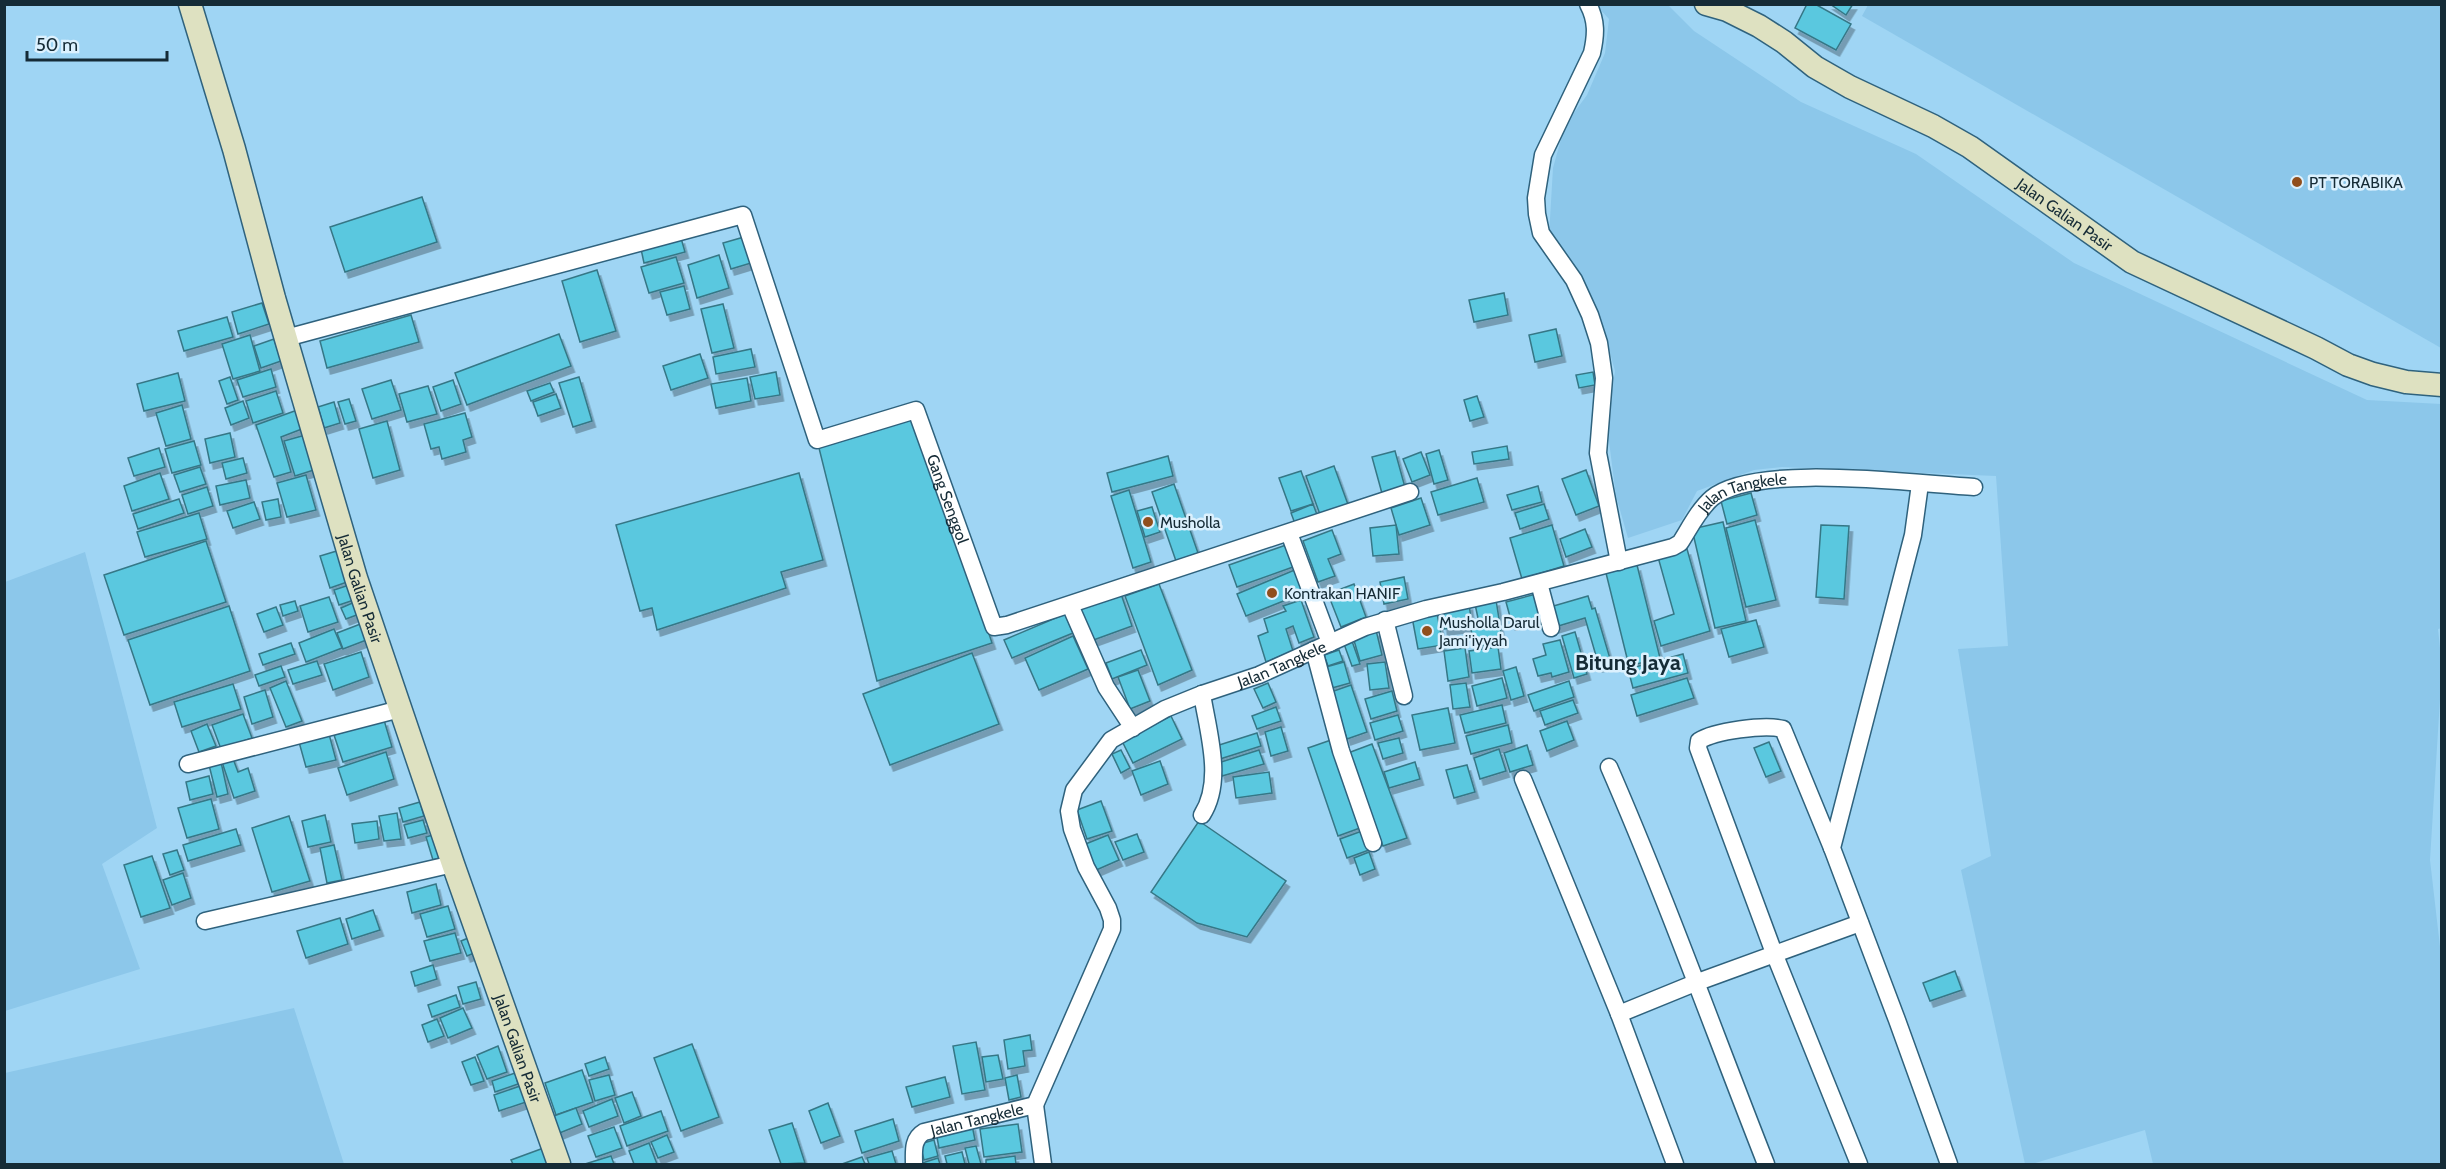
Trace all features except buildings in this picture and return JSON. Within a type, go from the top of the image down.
[{"type":"street","name":"Jalan Galian Pasir","points":[[190,4],[234,149],[250,213],[356,578],[453,864],[559,1164]]},
{"type":"street","points":[[1588,4],[1594,16],[1596,35],[1592,52],[1543,155],[1536,198],[1541,233],[1574,280],[1590,315],[1599,343],[1604,378],[1598,453],[1619,562]]},
{"type":"street","name":"Jalan Galian Pasir","points":[[1706,4],[1727,10],[1759,26],[1824,72],[1934,126],[1970,147],[2132,262],[2316,348],[2348,366],[2406,382],[2442,385]]},
{"type":"street","name":"Gang Senggol","points":[[286,338],[743,215],[817,440],[916,411],[994,627],[1070,605],[1410,492]]},
{"type":"street","name":"Jalan Tangkele","points":[[914,1164],[917,1136],[924,1132],[1035,1105],[1112,929],[1108,908],[1086,867],[1072,829],[1069,811],[1074,790],[1111,740],[1166,710],[1202,694],[1259,675],[1330,642],[1385,620],[1539,583],[1680,543],[1713,498],[1750,483],[1770,478],[1837,478],[1974,487]]},
{"type":"street","points":[[1832,848],[1912,535],[1920,484]]},
{"type":"street","points":[[1289,533],[1330,642]]},
{"type":"street","points":[[1539,583],[1551,628]]},
{"type":"street","points":[[1070,605],[1106,687],[1132,728]]},
{"type":"street","points":[[1385,620],[1404,696]]},
{"type":"street","points":[[1314,650],[1341,751],[1373,843]]},
{"type":"street","points":[[1202,694],[1212,764],[1213,791],[1202,815]]},
{"type":"street","points":[[188,764],[400,709]]},
{"type":"street","points":[[1859,1164],[1774,953],[1698,748],[1699,741],[1706,736],[1774,726],[1783,729],[1832,848],[1949,1164]]},
{"type":"street","points":[[1609,767],[1661,890],[1766,1164]]},
{"type":"street","points":[[1523,779],[1619,1014],[1675,1164]]},
{"type":"street","points":[[206,921],[453,864]]},
{"type":"street","points":[[1619,1014],[1774,953],[1860,923]]},
{"type":"street","points":[[1035,1105],[1043,1164]]},
{"type":"shaded area","points":[[1596,5],[1668,5],[1694,31],[1801,102],[1916,154],[2074,263],[2367,400],[2441,404],[2442,628],[2438,629],[2442,667],[2430,860],[2442,964],[2441,1164],[2153,1164],[2145,1130],[2032,1164],[2025,1164],[1961,870],[1991,856],[1958,649],[2008,646],[1996,476],[1782,467],[1754,470],[1697,491],[1682,520],[1628,538],[1616,496],[1607,426],[1615,371],[1600,317],[1577,272],[1549,236],[1553,168],[1565,125],[1587,95],[1605,53],[1609,19]]},
{"type":"shaded area","name":"PT TORABIKA","points":[[1868,5],[2441,5],[2441,348],[1862,16]]},
{"type":"shaded area","points":[[85,552],[157,828],[102,864],[140,969],[5,1011],[5,582]]},
{"type":"shaded area","points":[[294,1008],[344,1164],[5,1164],[5,1073]]},
{"type":"place","name":"PT TORABIKA","points":[[2297,182]]},
{"type":"place","name":"Musholla","points":[[1148,522]]},
{"type":"place","name":"Kontrakan HANIF","points":[[1272,593]]},
{"type":"place","name":"Musholla Darul Jami'iyyah","points":[[1427,631]]},
{"type":"district","name":"Bitung Jaya","points":[[1628,662]]}]
